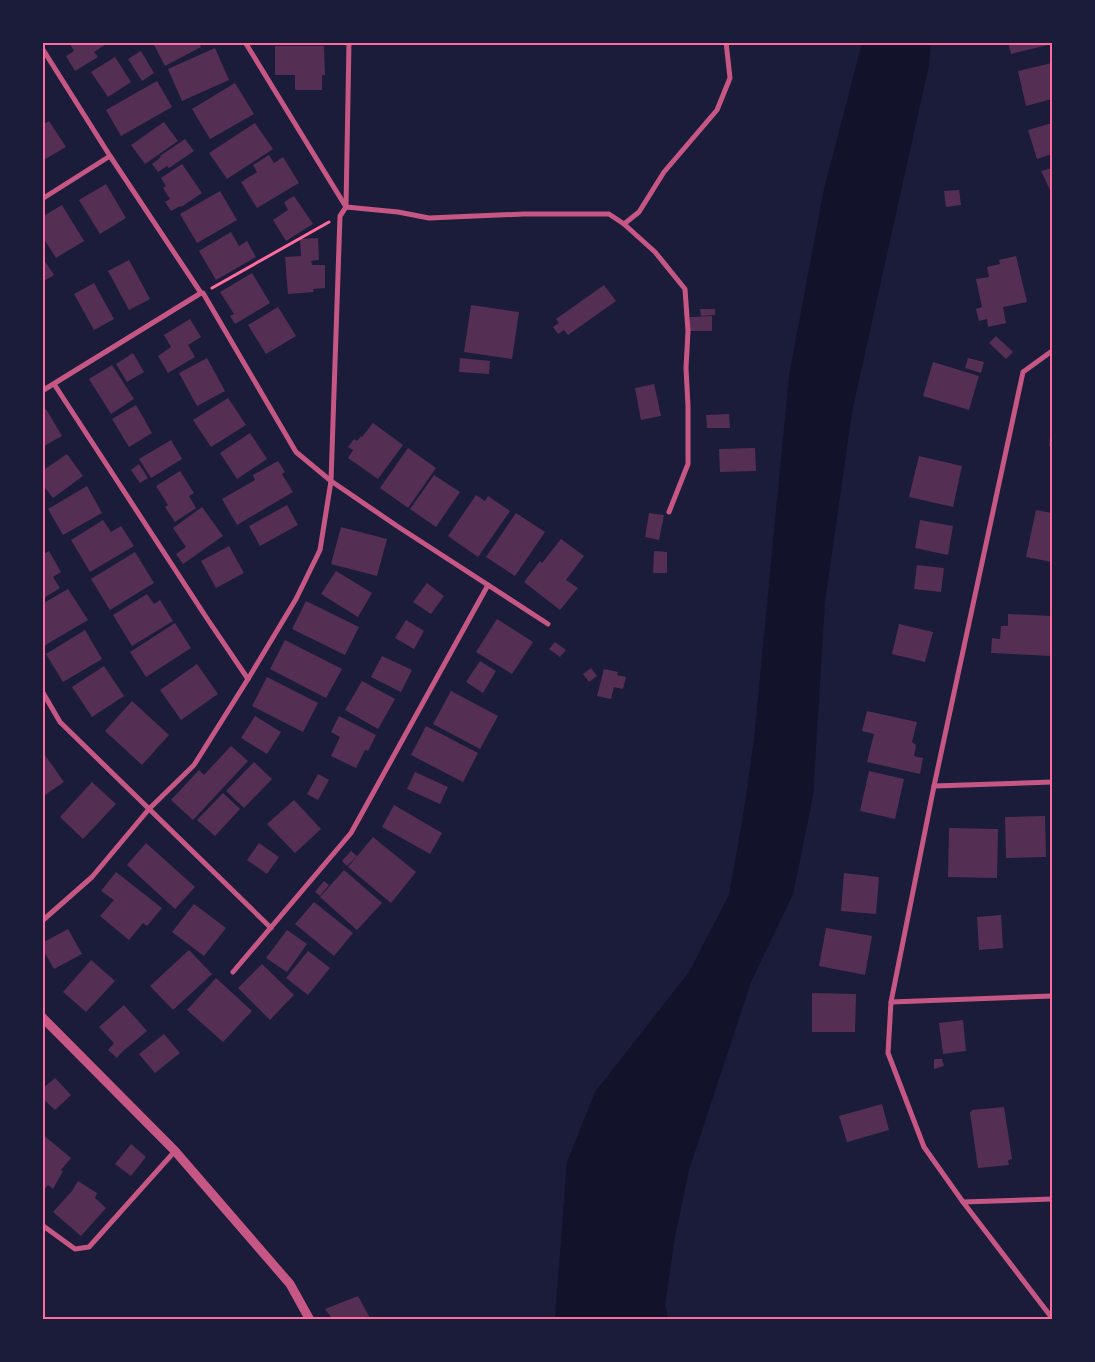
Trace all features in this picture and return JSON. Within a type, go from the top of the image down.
[{"type":"street","points":[[245,42],[346,207]]},
{"type":"street","points":[[42,921],[92,877],[149,809],[194,765],[296,599],[320,550],[331,481],[340,216],[346,207],[349,42]]},
{"type":"street","points":[[624,224],[639,212],[664,172],[717,110],[730,78],[726,42]]},
{"type":"street","points":[[42,48],[110,156],[202,293],[296,452],[331,481],[548,624]]},
{"type":"street","points":[[42,199],[110,156]]},
{"type":"street","points":[[346,207],[398,212],[428,218],[524,214],[609,214],[624,224],[655,252],[685,289],[688,331],[686,368],[688,464],[669,512]]},
{"type":"street","points":[[42,391],[202,293]]},
{"type":"street","points":[[1052,352],[1023,372],[934,786],[891,1002],[888,1053],[924,1147],[963,1202],[1052,1318]]},
{"type":"street","points":[[54,384],[248,679]]},
{"type":"street","points":[[233,972],[350,833],[488,585]]},
{"type":"street","points":[[42,691],[60,722],[271,928]]},
{"type":"street","points":[[934,786],[1052,782]]},
{"type":"street","points":[[891,1002],[1052,996]]},
{"type":"street","points":[[43,1020],[174,1151],[290,1284],[310,1320]]},
{"type":"street","points":[[42,1225],[75,1250],[89,1247],[174,1151]]},
{"type":"street","points":[[963,1202],[1052,1199]]},
{"type":"path","points":[[202,293],[340,216]]},
{"type":"shaded area","points":[[862,43],[931,43],[929,65],[852,412],[825,602],[813,796],[793,894],[751,982],[689,1170],[675,1237],[665,1304],[668,1319],[555,1319],[567,1162],[595,1092],[689,972],[729,895],[754,740],[789,376],[824,189]]},
{"type":"building","points":[[69,42],[109,42],[94,52],[98,57],[75,71],[66,56],[74,51]]},
{"type":"building","points":[[199,42],[201,47],[165,66],[153,43]]},
{"type":"building","points":[[1008,42],[1052,42],[1052,44],[1011,54]]},
{"type":"building","points":[[275,46],[324,46],[325,75],[322,75],[322,90],[295,90],[295,75],[275,75]]},
{"type":"building","points":[[215,48],[229,80],[182,101],[168,69]]},
{"type":"building","points":[[141,51],[154,73],[142,81],[128,59]]},
{"type":"building","points":[[115,57],[131,82],[108,97],[91,72]]},
{"type":"building","points":[[1052,63],[1052,99],[1026,106],[1018,71]]},
{"type":"building","points":[[157,81],[172,107],[121,136],[106,110]]},
{"type":"building","points":[[235,83],[254,114],[210,139],[192,109]]},
{"type":"building","points":[[49,121],[66,147],[42,161],[42,125]]},
{"type":"building","points":[[164,122],[178,141],[145,164],[131,145]]},
{"type":"building","points":[[255,123],[273,149],[227,179],[209,153]]},
{"type":"building","points":[[1052,123],[1052,154],[1037,159],[1028,130]]},
{"type":"building","points":[[185,139],[194,151],[169,168],[167,166],[158,172],[152,164],[160,156]]},
{"type":"building","points":[[269,155],[274,163],[283,157],[299,183],[257,208],[241,182],[257,172],[253,165]]},
{"type":"building","points":[[182,164],[202,193],[181,207],[171,211],[165,202],[170,199],[163,188],[166,186],[161,178]]},
{"type":"building","points":[[1052,168],[1052,194],[1041,171]]},
{"type":"building","points":[[106,184],[126,218],[100,234],[79,200]]},
{"type":"building","points":[[959,190],[961,205],[946,207],[944,191]]},
{"type":"building","points":[[220,191],[237,220],[197,243],[180,214]]},
{"type":"building","points":[[294,196],[313,224],[286,241],[273,220],[288,210],[284,202]]},
{"type":"building","points":[[62,205],[84,241],[56,258],[42,236],[42,217]]},
{"type":"building","points":[[231,232],[239,246],[247,241],[256,257],[216,280],[199,251]]},
{"type":"building","points":[[318,238],[319,260],[311,261],[312,265],[325,265],[325,288],[313,289],[314,292],[288,294],[285,257],[301,256],[300,239]]},
{"type":"building","points":[[1016,256],[1027,302],[1003,307],[1006,323],[988,327],[987,319],[979,321],[976,309],[982,307],[976,279],[989,277],[987,267],[1000,264],[999,260]]},
{"type":"building","points":[[42,257],[54,275],[42,282]]},
{"type":"building","points":[[129,260],[150,299],[129,310],[108,271]]},
{"type":"building","points":[[252,273],[270,303],[235,324],[230,316],[234,314],[220,292]]},
{"type":"building","points":[[94,283],[114,319],[94,330],[74,294]]},
{"type":"building","points":[[604,285],[616,301],[568,335],[564,330],[558,334],[553,327],[559,323],[556,319]]},
{"type":"building","points":[[471,305],[519,312],[512,359],[464,352]]},
{"type":"building","points":[[278,307],[296,336],[266,354],[248,325]]},
{"type":"building","points":[[700,309],[715,309],[715,315],[701,316]]},
{"type":"building","points":[[712,316],[712,331],[690,331],[690,317]]},
{"type":"building","points":[[190,319],[201,337],[188,345],[195,357],[168,373],[158,356],[171,347],[164,335]]},
{"type":"building","points":[[996,336],[1013,352],[1006,359],[989,343]]},
{"type":"building","points":[[133,353],[144,372],[127,382],[116,364]]},
{"type":"building","points":[[207,358],[225,391],[197,406],[179,373]]},
{"type":"building","points":[[460,358],[490,361],[489,374],[459,372]]},
{"type":"building","points":[[968,358],[984,362],[981,373],[965,368]]},
{"type":"building","points":[[933,362],[979,376],[969,410],[923,396]]},
{"type":"building","points":[[112,365],[134,399],[111,414],[89,379]]},
{"type":"building","points":[[654,384],[661,416],[641,420],[635,388]]},
{"type":"building","points":[[228,398],[246,425],[211,447],[193,420]]},
{"type":"building","points":[[136,405],[152,433],[129,447],[112,419]]},
{"type":"building","points":[[46,409],[62,436],[42,447],[42,411]]},
{"type":"building","points":[[729,414],[730,428],[707,428],[706,415]]},
{"type":"building","points":[[373,423],[403,445],[378,479],[348,458],[353,450],[348,447],[354,439],[357,441],[362,437]]},
{"type":"building","points":[[1051,427],[1052,446],[1049,446]]},
{"type":"building","points":[[250,433],[267,459],[237,479],[220,453]]},
{"type":"building","points":[[171,440],[182,459],[151,478],[139,459]]},
{"type":"building","points":[[408,448],[436,468],[408,508],[380,488]]},
{"type":"building","points":[[755,448],[756,471],[720,472],[719,449]]},
{"type":"building","points":[[67,454],[83,476],[53,498],[42,484],[42,471]]},
{"type":"building","points":[[919,456],[962,466],[953,507],[909,497]]},
{"type":"building","points":[[278,461],[285,472],[282,474],[293,492],[237,525],[222,499],[255,480],[253,475]]},
{"type":"building","points":[[139,464],[148,478],[140,483],[131,470]]},
{"type":"building","points":[[180,471],[194,493],[189,496],[196,508],[175,522],[165,507],[168,505],[156,486]]},
{"type":"building","points":[[434,475],[460,492],[436,527],[410,509]]},
{"type":"building","points":[[87,486],[102,513],[63,535],[48,509]]},
{"type":"building","points":[[476,495],[485,501],[488,496],[510,511],[478,557],[448,536]]},
{"type":"building","points":[[287,505],[298,525],[260,546],[249,526]]},
{"type":"building","points":[[202,507],[223,536],[183,564],[176,554],[186,547],[173,528]]},
{"type":"building","points":[[1036,510],[1052,513],[1052,562],[1026,557]]},
{"type":"building","points":[[516,513],[545,532],[515,576],[486,557]]},
{"type":"building","points":[[649,513],[664,515],[659,540],[645,537]]},
{"type":"building","points":[[103,520],[111,532],[121,526],[134,546],[90,572],[71,540]]},
{"type":"building","points":[[920,520],[953,526],[948,555],[915,548]]},
{"type":"building","points":[[341,527],[387,539],[377,576],[331,564]]},
{"type":"building","points":[[561,539],[584,556],[566,580],[578,588],[560,610],[524,582],[540,561],[542,563]]},
{"type":"building","points":[[229,546],[244,573],[216,588],[201,561]]},
{"type":"building","points":[[49,551],[61,572],[53,577],[60,588],[42,599],[42,555]]},
{"type":"building","points":[[654,551],[667,552],[667,573],[653,573]]},
{"type":"building","points":[[135,552],[154,583],[110,610],[91,579]]},
{"type":"building","points":[[917,565],[944,568],[941,592],[914,589]]},
{"type":"building","points":[[336,571],[372,593],[358,617],[321,594]]},
{"type":"building","points":[[427,583],[444,596],[431,614],[413,602]]},
{"type":"building","points":[[68,589],[88,620],[42,647],[42,604]]},
{"type":"building","points":[[147,594],[154,604],[160,600],[173,621],[132,646],[113,615]]},
{"type":"building","points":[[306,601],[359,627],[345,655],[292,629]]},
{"type":"building","points":[[1008,614],[1052,616],[1052,656],[991,653],[992,638],[1000,639],[1001,626],[1008,626]]},
{"type":"building","points":[[497,619],[533,642],[512,674],[476,652]]},
{"type":"building","points":[[406,620],[424,631],[414,649],[395,638]]},
{"type":"building","points":[[175,623],[191,648],[146,677],[130,652]]},
{"type":"building","points":[[899,624],[933,632],[925,662],[892,654]]},
{"type":"building","points":[[85,630],[102,659],[63,682],[46,654]]},
{"type":"building","points":[[285,640],[342,669],[326,698],[270,669]]},
{"type":"building","points":[[555,642],[566,650],[560,657],[549,649]]},
{"type":"building","points":[[382,656],[412,670],[401,692],[371,677]]},
{"type":"building","points":[[480,661],[496,671],[483,693],[466,682]]},
{"type":"building","points":[[197,664],[218,694],[181,720],[160,690]]},
{"type":"building","points":[[104,666],[124,696],[92,717],[72,687]]},
{"type":"building","points":[[591,668],[597,676],[589,682],[583,674]]},
{"type":"building","points":[[604,669],[618,672],[617,675],[626,677],[623,689],[614,687],[611,699],[597,696]]},
{"type":"building","points":[[267,677],[318,703],[303,732],[252,706]]},
{"type":"building","points":[[362,681],[395,699],[378,729],[345,710]]},
{"type":"building","points":[[451,691],[498,716],[480,749],[433,724]]},
{"type":"building","points":[[132,701],[169,735],[142,765],[105,731]]},
{"type":"building","points":[[867,711],[917,722],[912,742],[916,745],[914,756],[923,758],[920,774],[867,762],[874,734],[862,731]]},
{"type":"building","points":[[255,716],[281,732],[267,754],[241,738]]},
{"type":"building","points":[[339,716],[376,735],[368,751],[365,750],[356,768],[331,756],[340,737],[331,732]]},
{"type":"building","points":[[426,726],[478,753],[463,782],[411,755]]},
{"type":"building","points":[[231,746],[248,761],[193,820],[171,800],[199,770],[204,775]]},
{"type":"building","points":[[42,751],[64,782],[42,797]]},
{"type":"building","points":[[254,762],[272,779],[244,808],[226,791]]},
{"type":"building","points":[[869,771],[904,779],[895,819],[860,811]]},
{"type":"building","points":[[415,772],[448,787],[440,804],[407,789]]},
{"type":"building","points":[[318,774],[329,780],[318,800],[307,794]]},
{"type":"building","points":[[92,782],[116,804],[83,839],[60,817]]},
{"type":"building","points":[[223,793],[240,809],[215,836],[197,820]]},
{"type":"building","points":[[294,800],[321,829],[295,853],[267,824]]},
{"type":"building","points":[[394,805],[442,833],[430,854],[382,827]]},
{"type":"building","points":[[1045,816],[1046,857],[1006,858],[1005,817]]},
{"type":"building","points":[[949,828],[998,829],[997,878],[948,877]]},
{"type":"building","points":[[373,837],[416,872],[391,903],[348,867]]},
{"type":"building","points":[[146,843],[195,887],[175,909],[127,865]]},
{"type":"building","points":[[259,843],[279,857],[267,874],[247,860]]},
{"type":"building","points":[[351,851],[357,856],[347,866],[342,861]]},
{"type":"building","points":[[344,870],[382,903],[357,930],[320,897]]},
{"type":"building","points":[[116,872],[162,908],[147,926],[143,923],[129,940],[100,916],[114,900],[101,891]]},
{"type":"building","points":[[844,873],[879,877],[876,914],[841,911]]},
{"type":"building","points":[[324,881],[329,885],[320,896],[315,892]]},
{"type":"building","points":[[314,902],[353,933],[334,956],[295,924]]},
{"type":"building","points":[[194,904],[226,928],[204,956],[172,932]]},
{"type":"building","points":[[1001,915],[1003,948],[979,950],[977,917]]},
{"type":"building","points":[[826,928],[872,936],[865,975],[819,966]]},
{"type":"building","points":[[68,929],[82,954],[54,969],[42,948],[42,943]]},
{"type":"building","points":[[287,930],[307,944],[287,972],[266,958]]},
{"type":"building","points":[[189,950],[212,974],[173,1010],[150,986]]},
{"type":"building","points":[[308,951],[330,968],[308,995],[286,978]]},
{"type":"building","points":[[91,960],[115,981],[86,1012],[63,992]]},
{"type":"building","points":[[262,964],[294,995],[270,1020],[238,988]]},
{"type":"building","points":[[216,978],[252,1011],[223,1042],[187,1010]]},
{"type":"building","points":[[812,993],[856,994],[855,1032],[812,1032]]},
{"type":"building","points":[[124,1005],[147,1031],[117,1058],[108,1050],[114,1043],[99,1027]]},
{"type":"building","points":[[963,1020],[966,1051],[943,1054],[939,1023]]},
{"type":"building","points":[[164,1034],[180,1053],[155,1073],[139,1054]]},
{"type":"building","points":[[934,1059],[942,1059],[944,1066],[934,1069]]},
{"type":"building","points":[[55,1078],[71,1095],[55,1110],[42,1098],[42,1089]]},
{"type":"building","points":[[882,1104],[889,1130],[847,1142],[839,1116]]},
{"type":"building","points":[[1004,1107],[1012,1159],[1008,1160],[1009,1165],[978,1168],[970,1112],[972,1110]]},
{"type":"building","points":[[42,1134],[71,1158],[61,1170],[63,1171],[53,1189],[48,1185],[42,1192]]},
{"type":"building","points":[[131,1144],[146,1157],[131,1176],[115,1164]]},
{"type":"building","points":[[78,1181],[97,1193],[95,1198],[106,1208],[81,1236],[53,1212],[72,1191]]},
{"type":"building","points":[[358,1296],[370,1318],[365,1320],[333,1320],[325,1309]]}]
